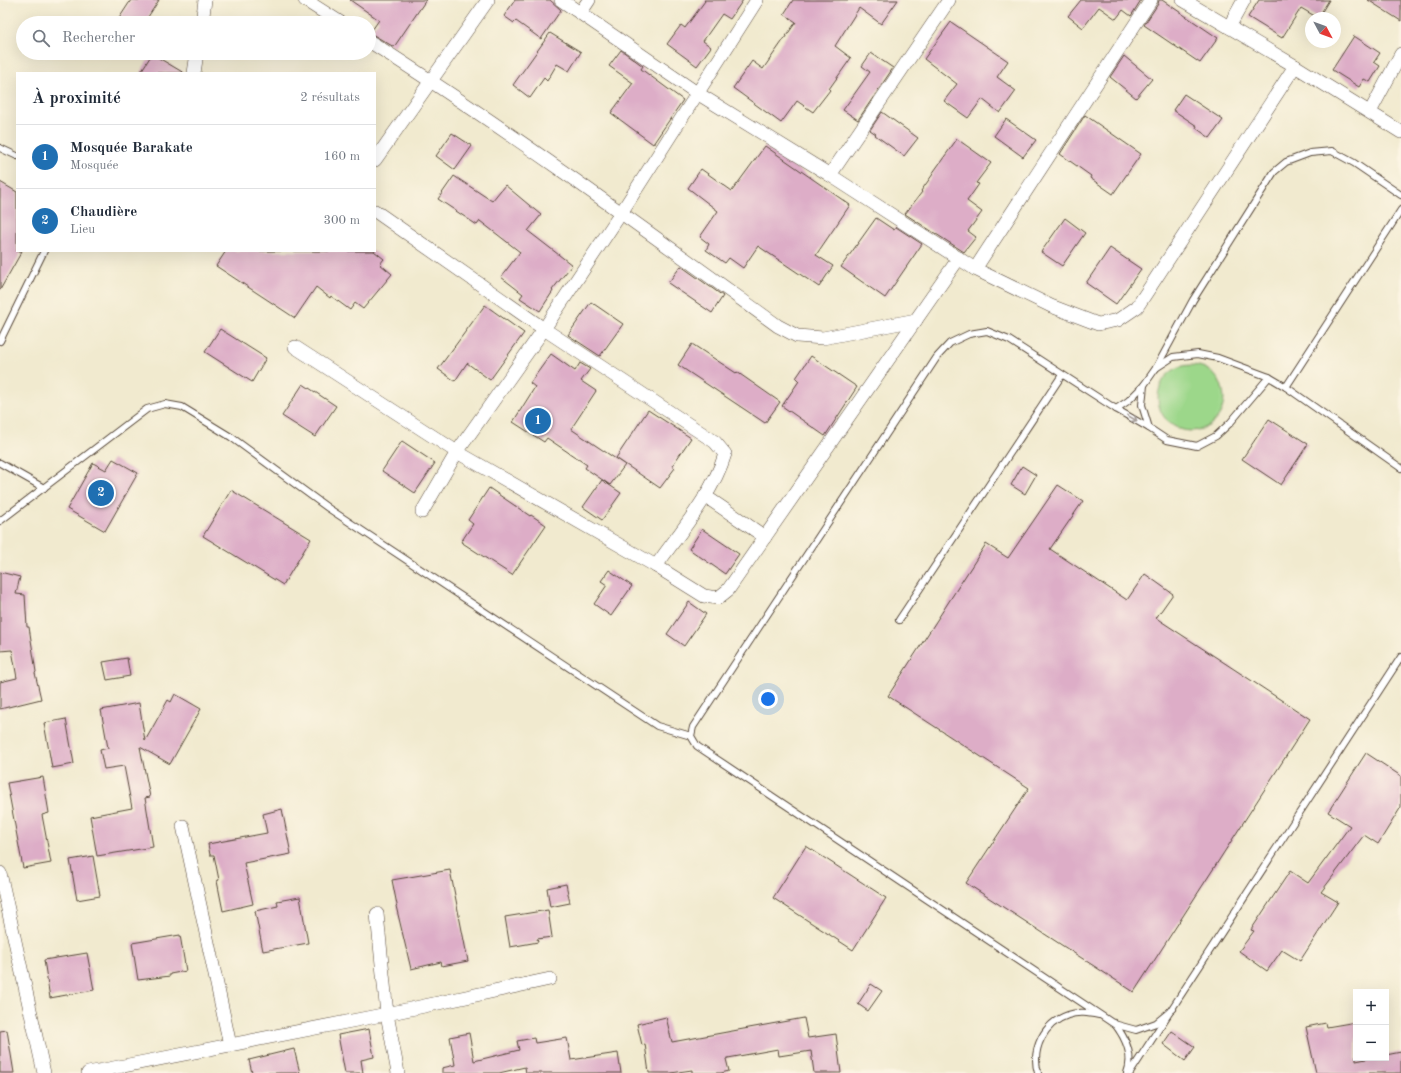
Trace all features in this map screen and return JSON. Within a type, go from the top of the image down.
[{"type":"street","points":[[203,16],[205,0]]},
{"type":"street","points":[[305,0],[330,16]]},
{"type":"street","points":[[376,159],[488,0]]},
{"type":"street","points":[[561,0],[581,12],[698,93],[830,175],[976,269],[1051,306],[1098,324],[1118,320],[1137,306],[1295,66]]},
{"type":"street","points":[[581,12],[589,0]]},
{"type":"street","points":[[422,512],[457,452],[544,329],[757,0]]},
{"type":"street","points":[[830,175],[949,0]]},
{"type":"street","points":[[976,269],[1152,0]]},
{"type":"street","points":[[1184,0],[1295,66],[1401,132]]},
{"type":"street","points":[[1229,27],[1244,0]]},
{"type":"street","points":[[376,45],[432,81],[621,212],[778,326],[797,336],[823,338],[916,320]]},
{"type":"street","points":[[1370,112],[1401,54]]},
{"type":"street","points":[[194,72],[197,60]]},
{"type":"street","points":[[376,212],[544,329],[715,442],[725,454],[721,469],[705,496],[656,566]]},
{"type":"street","points":[[295,347],[457,452],[656,566],[704,596],[718,598],[728,590],[959,258]]},
{"type":"street","points":[[705,496],[765,536]]},
{"type":"street","points":[[183,826],[230,1045]]},
{"type":"street","points":[[0,873],[44,1073]]},
{"type":"street","points":[[377,914],[387,1014],[398,1073]]},
{"type":"street","points":[[88,1073],[550,980]]},
{"type":"lane","points":[[0,148],[16,156]]},
{"type":"lane","points":[[1116,409],[1128,401],[1144,385],[1156,368],[1193,300],[1274,172],[1286,162],[1310,153],[1332,151],[1354,163],[1401,195]]},
{"type":"lane","points":[[1286,388],[1401,210]]},
{"type":"lane","points":[[0,342],[44,252]]},
{"type":"lane","points":[[691,736],[698,720],[937,357],[950,343],[969,334],[987,331],[1009,340],[1167,440],[1197,446],[1216,436],[1230,423],[1269,376]]},
{"type":"lane","points":[[1156,368],[1173,356],[1198,354],[1218,358],[1269,376],[1401,468]]},
{"type":"lane","points":[[899,620],[1062,374]]},
{"type":"lane","points":[[1144,385],[1142,405],[1149,428]]},
{"type":"lane","points":[[0,521],[147,409],[165,404],[182,407],[231,437],[328,508],[657,726],[691,736],[697,746],[1114,1024],[1124,1036],[1129,1052],[1129,1073]]},
{"type":"lane","points":[[0,463],[44,488]]},
{"type":"lane","points":[[1129,1073],[1173,1009],[1401,657]]},
{"type":"lane","points":[[1038,1073],[1036,1065],[1037,1048],[1044,1033],[1054,1022],[1068,1014],[1084,1012],[1100,1015],[1114,1024],[1136,1030],[1156,1023],[1173,1009]]},
{"type":"green space","points":[[1184,365],[1198,365],[1210,370],[1219,379],[1224,391],[1222,411],[1215,422],[1198,431],[1184,431],[1172,426],[1163,417],[1158,405],[1158,391],[1163,379],[1172,370]]},
{"type":"building","points":[[131,0],[159,0],[149,16],[121,16]]},
{"type":"building","points":[[350,0],[426,0],[394,47],[376,36],[376,24],[379,20],[376,16],[373,16]]},
{"type":"building","points":[[515,0],[550,0],[561,10],[541,39],[516,21],[514,23],[504,16]]},
{"type":"building","points":[[704,0],[743,0],[730,19],[722,14],[703,41],[711,47],[697,66],[667,44],[681,25],[685,28],[705,1]]},
{"type":"building","points":[[793,0],[898,0],[881,24],[859,8],[835,46],[851,58],[829,89],[830,90],[813,112],[797,101],[781,123],[733,88],[752,61],[763,69],[796,22],[784,14]]},
{"type":"building","points":[[1081,0],[1141,0],[1131,16],[1123,10],[1116,19],[1099,7],[1083,28],[1068,16]]},
{"type":"building","points":[[1159,0],[1162,0],[1218,38],[1200,63],[1144,25],[1158,4]]},
{"type":"building","points":[[1259,0],[1329,0],[1322,12],[1308,12],[1301,8],[1282,38],[1248,17]]},
{"type":"building","points":[[1368,0],[1401,0],[1401,21]]},
{"type":"building","points":[[951,22],[1008,61],[997,77],[1016,91],[1000,113],[982,99],[968,118],[944,101],[957,84],[924,59]]},
{"type":"building","points":[[550,33],[581,52],[569,71],[557,64],[547,81],[544,78],[530,98],[513,85]]},
{"type":"building","points":[[1354,36],[1380,53],[1374,62],[1380,66],[1370,82],[1364,79],[1359,87],[1332,70]]},
{"type":"building","points":[[621,50],[643,66],[641,69],[683,100],[653,144],[611,113],[633,83],[609,66]]},
{"type":"building","points":[[871,53],[893,68],[858,120],[843,110],[870,72],[862,66]]},
{"type":"building","points":[[1124,56],[1152,79],[1136,98],[1110,77]]},
{"type":"building","points":[[148,60],[162,60],[182,72],[141,72]]},
{"type":"building","points":[[1184,94],[1223,120],[1210,138],[1196,128],[1197,126],[1173,110]]},
{"type":"building","points":[[882,112],[918,138],[904,156],[870,130]]},
{"type":"building","points":[[1085,115],[1141,154],[1113,194],[1060,154]]},
{"type":"building","points":[[1006,119],[1036,140],[1023,157],[994,136]]},
{"type":"building","points":[[452,133],[472,146],[455,170],[436,156]]},
{"type":"building","points":[[957,139],[991,163],[976,183],[979,184],[967,201],[982,212],[968,231],[976,237],[964,252],[905,214],[922,192],[921,191],[932,174]]},
{"type":"building","points":[[765,146],[850,205],[816,255],[833,266],[819,287],[758,246],[743,268],[729,258],[725,263],[706,250],[709,244],[700,237],[718,211],[688,188],[701,169],[732,191]]},
{"type":"building","points":[[454,176],[492,201],[505,185],[541,215],[528,231],[572,265],[552,290],[553,291],[540,311],[520,298],[523,294],[501,277],[520,252],[480,221],[477,225],[438,199]]},
{"type":"building","points":[[0,182],[16,191],[16,252],[21,252],[0,290]]},
{"type":"building","points":[[876,218],[894,230],[896,227],[922,244],[885,298],[841,267]]},
{"type":"building","points":[[1065,218],[1085,233],[1062,266],[1041,252]]},
{"type":"building","points":[[1110,248],[1141,269],[1116,304],[1086,283]]},
{"type":"building","points":[[225,252],[375,252],[384,259],[380,264],[392,274],[363,309],[355,303],[350,310],[331,296],[330,298],[316,287],[295,318],[216,266]]},
{"type":"building","points":[[681,266],[723,296],[712,313],[668,283]]},
{"type":"building","points":[[591,302],[623,324],[600,356],[568,335]]},
{"type":"building","points":[[485,305],[524,333],[490,380],[467,363],[455,381],[438,369]]},
{"type":"building","points":[[220,329],[266,358],[252,382],[205,352]]},
{"type":"building","points":[[692,344],[736,373],[737,372],[780,402],[765,423],[678,365]]},
{"type":"building","points":[[551,354],[575,371],[580,363],[590,369],[581,381],[596,391],[571,429],[625,465],[610,485],[585,468],[587,465],[547,438],[544,442],[513,422],[535,387],[530,383]]},
{"type":"building","points":[[811,356],[857,387],[825,436],[782,406],[799,381],[796,378]]},
{"type":"building","points":[[303,384],[336,406],[315,437],[282,416]]},
{"type":"building","points":[[648,410],[691,438],[672,466],[675,468],[660,488],[616,458]]},
{"type":"building","points":[[1269,419],[1308,444],[1281,485],[1242,459]]},
{"type":"building","points":[[402,441],[435,463],[415,493],[382,471]]},
{"type":"building","points":[[113,459],[138,473],[105,531],[67,509],[93,463],[106,470]]},
{"type":"building","points":[[1022,466],[1036,475],[1025,494],[1011,485]]},
{"type":"building","points":[[602,480],[621,493],[602,520],[583,507]]},
{"type":"building","points":[[1058,485],[1083,501],[1050,549],[1127,600],[1145,574],[1173,594],[1156,618],[1310,719],[1134,992],[966,883],[1029,788],[888,696],[986,544],[1008,558]]},
{"type":"building","points":[[489,488],[546,525],[512,575],[461,542],[473,524],[468,520]]},
{"type":"building","points":[[231,490],[311,539],[283,585],[203,536]]},
{"type":"building","points":[[702,529],[739,554],[725,574],[689,549]]},
{"type":"building","points":[[609,570],[632,586],[611,616],[594,604],[607,585],[601,581]]},
{"type":"building","points":[[0,572],[20,577],[16,594],[25,595],[27,627],[29,627],[35,673],[41,699],[0,709],[0,682],[17,678],[12,650],[0,651]]},
{"type":"building","points":[[689,602],[706,614],[684,646],[667,634]]},
{"type":"building","points":[[127,658],[130,676],[107,680],[103,662]]},
{"type":"building","points":[[175,694],[201,709],[170,764],[140,747],[150,797],[145,798],[153,847],[97,856],[90,816],[132,808],[124,766],[104,769],[100,750],[108,748],[101,710],[139,703],[145,741],[168,700],[171,702]]},
{"type":"building","points":[[66,719],[74,764],[52,768],[44,723]]},
{"type":"building","points":[[1366,753],[1401,776],[1401,807],[1378,844],[1364,835],[1321,892],[1338,902],[1300,961],[1282,950],[1267,971],[1239,951],[1254,931],[1251,930],[1290,871],[1308,883],[1350,826],[1328,812]]},
{"type":"building","points":[[43,777],[49,813],[42,815],[51,863],[23,868],[7,783]]},
{"type":"building","points":[[282,809],[291,854],[244,863],[253,904],[223,911],[214,855],[210,855],[208,844],[267,833],[263,814]]},
{"type":"building","points":[[806,846],[886,898],[853,950],[773,898]]},
{"type":"building","points":[[93,856],[100,896],[77,900],[70,860]]},
{"type":"building","points":[[450,870],[468,961],[442,966],[441,962],[411,969],[396,906],[392,880]]},
{"type":"building","points":[[566,884],[570,903],[550,907],[547,888]]},
{"type":"building","points":[[300,897],[308,943],[263,951],[255,911],[278,906],[277,901]]},
{"type":"building","points":[[548,910],[552,937],[537,939],[538,942],[510,947],[505,917]]},
{"type":"building","points":[[180,935],[186,971],[170,974],[170,976],[138,980],[132,943]]},
{"type":"building","points":[[87,953],[94,990],[50,998],[44,960]]},
{"type":"building","points":[[871,984],[882,991],[868,1011],[858,1004]]},
{"type":"building","points":[[666,1017],[672,1042],[804,1018],[808,1038],[836,1034],[841,1073],[814,1073],[811,1051],[779,1056],[778,1049],[728,1058],[726,1059],[729,1071],[721,1073],[692,1073],[692,1070],[671,1073],[649,1073],[645,1044],[642,1045],[637,1024]]},
{"type":"building","points":[[1326,1023],[1327,1027],[1353,1023],[1353,1061],[1389,1061],[1389,1054],[1401,1052],[1401,1073],[1316,1073],[1306,1027]]},
{"type":"building","points":[[369,1029],[374,1057],[361,1060],[363,1073],[345,1073],[338,1035]]},
{"type":"building","points":[[7,1030],[14,1073],[0,1073],[0,1031]]},
{"type":"building","points":[[1172,1031],[1195,1047],[1185,1061],[1163,1044]]},
{"type":"building","points":[[469,1033],[474,1061],[519,1050],[517,1041],[534,1038],[535,1043],[567,1038],[571,1060],[618,1053],[621,1073],[526,1073],[525,1067],[499,1073],[442,1073],[442,1068],[455,1065],[450,1037]]},
{"type":"building","points":[[294,1049],[300,1073],[252,1073],[249,1060]]},
{"type":"place","name":"Mosquée Barakate","points":[[538,421]]},
{"type":"place","name":"Chaudière","points":[[101,493]]}]
